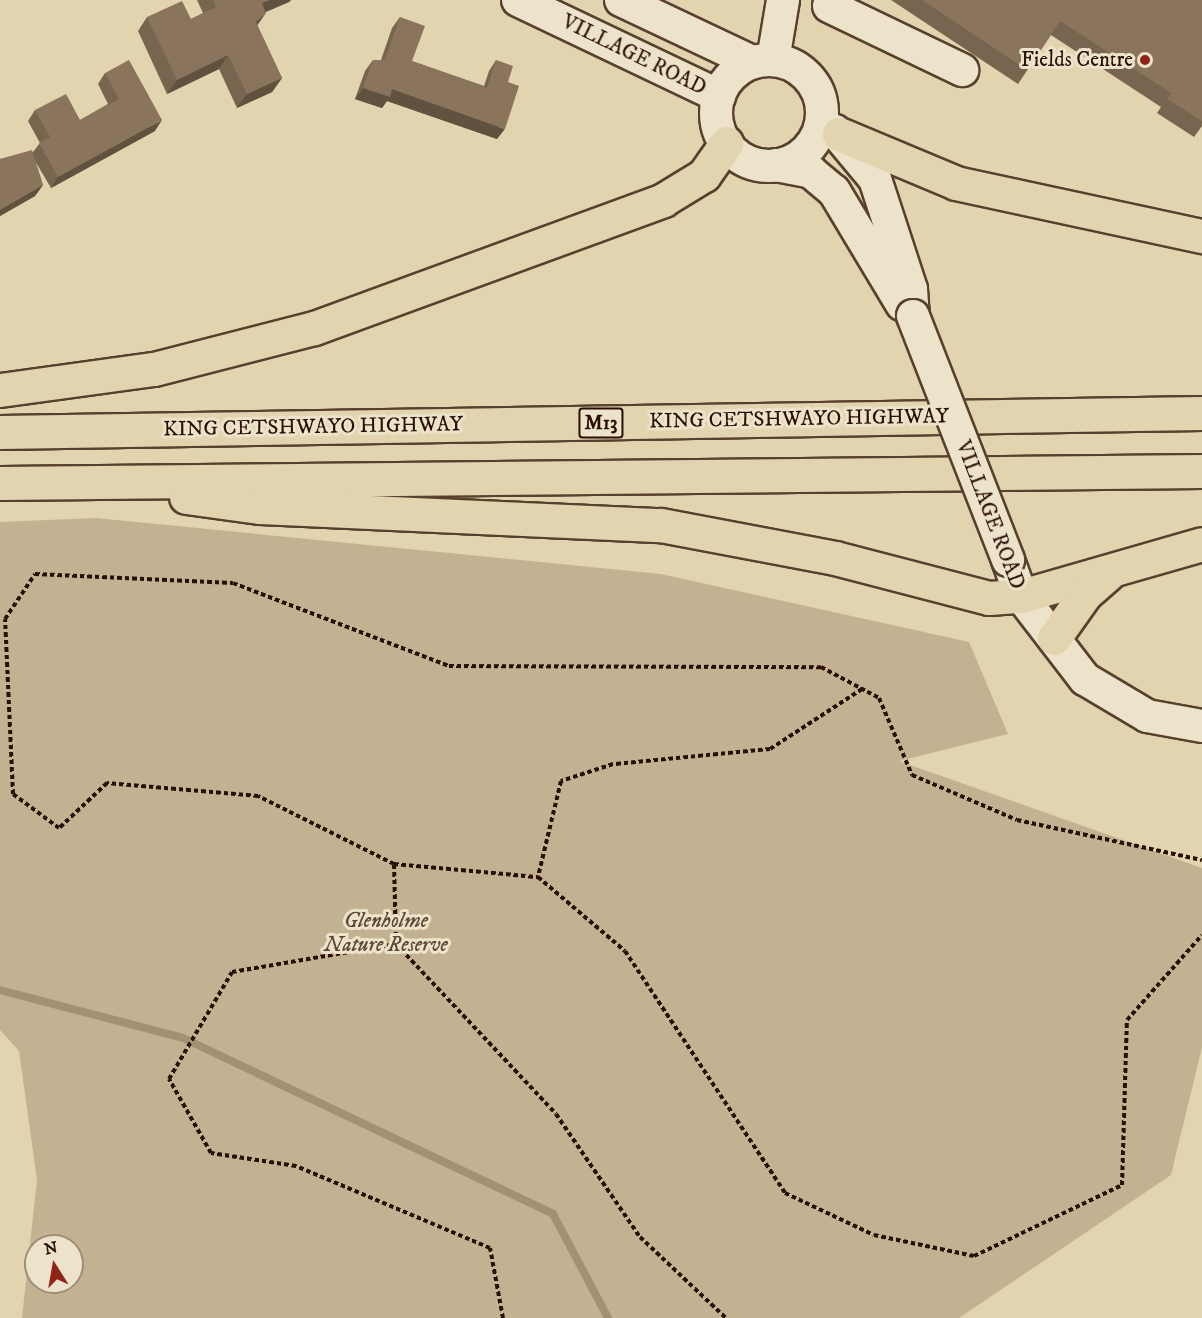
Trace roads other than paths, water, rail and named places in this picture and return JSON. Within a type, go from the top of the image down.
[{"type":"highway","points":[[831,128],[956,183],[1202,236]]},
{"type":"highway","points":[[0,390],[154,369],[314,328],[663,200],[704,175],[726,143]]},
{"type":"highway","name":"KING CETSHWAYO HIGHWAY","points":[[0,432],[1202,413]]},
{"type":"highway","points":[[0,483],[1202,471]]},
{"type":"highway","points":[[69,483],[260,507],[661,525],[826,556],[988,598],[1020,596],[1202,544]]},
{"type":"highway","points":[[1054,638],[1085,594],[1114,570]]},
{"type":"street","name":"VILLAGE ROAD","points":[[518,0],[719,96]]},
{"type":"street","name":"VILLAGE ROAD","points":[[621,0],[762,61]]},
{"type":"street","points":[[762,61],[783,0]]},
{"type":"street","points":[[823,2],[962,70]]},
{"type":"street","points":[[762,61],[810,77],[831,128],[811,146],[776,165],[739,157],[726,143],[718,129],[719,96],[731,75],[762,61]]},
{"type":"street","name":"VILLAGE ROAD","points":[[831,128],[875,179],[911,289],[913,316],[1020,596],[1085,679],[1124,707],[1202,726]]},
{"type":"street","name":"VILLAGE ROAD","points":[[776,165],[811,172],[834,191],[895,296],[913,316]]},
{"type":"waterway","points":[[0,990],[183,1038],[553,1214],[608,1318]]},
{"type":"place","name":"Fields Centre","points":[[1145,60]]},
{"type":"park label","name":"Glenholme Nature Reserve","points":[[386,933]]}]
